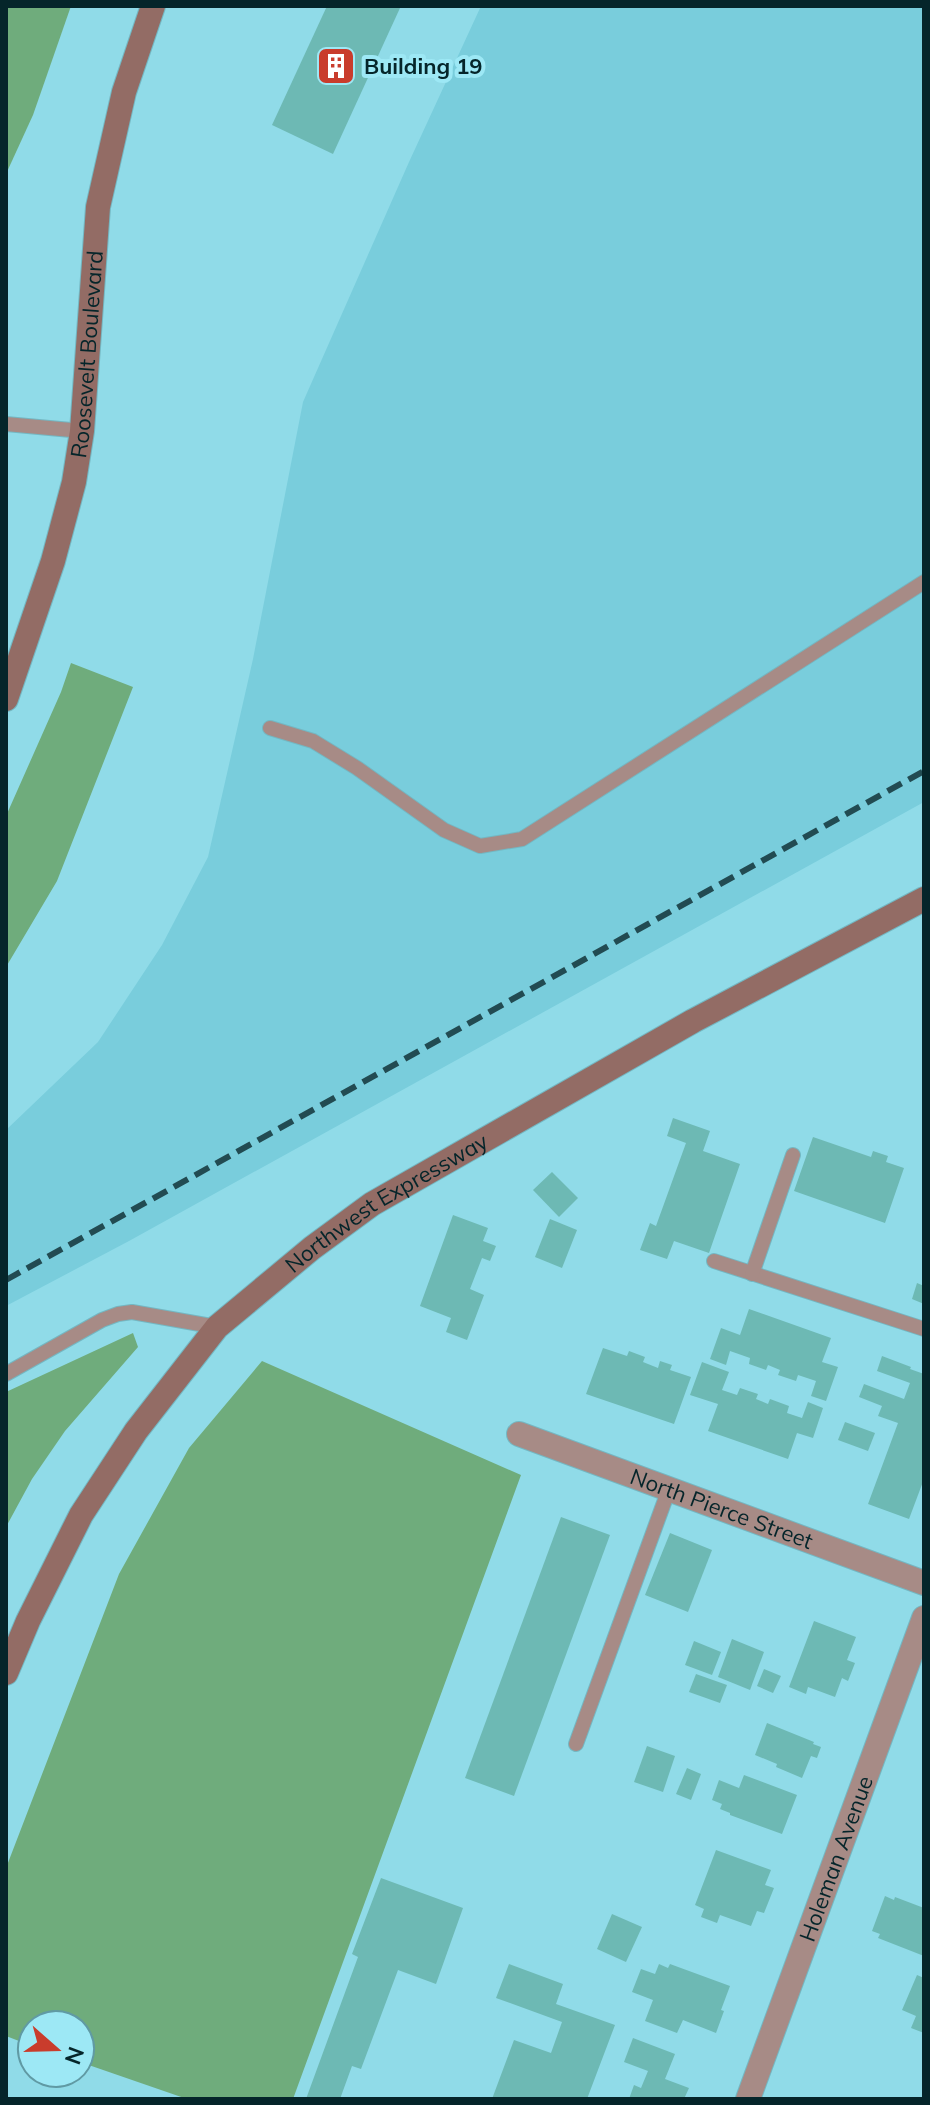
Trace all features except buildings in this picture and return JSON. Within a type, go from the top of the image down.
[{"type":"main road","name":"Roosevelt Boulevard","points":[[6,699],[53,561],[74,482],[82,431],[98,207],[124,92],[153,6]]},
{"type":"main road","name":"Northwest Expressway","points":[[6,1673],[28,1621],[81,1515],[136,1431],[217,1327],[312,1248],[372,1204],[693,1021],[924,899]]},
{"type":"street","name":"North Pierce Street","points":[[519,1434],[924,1583]]},
{"type":"street","name":"Holeman Avenue","points":[[748,2099],[924,1618]]},
{"type":"lane","points":[[6,424],[82,431]]},
{"type":"lane","points":[[270,728],[313,741],[444,830],[480,846],[522,839],[924,582]]},
{"type":"lane","points":[[752,1274],[793,1155]]},
{"type":"lane","points":[[714,1261],[924,1329]]},
{"type":"lane","points":[[6,1374],[118,1314],[143,1313],[217,1327]]},
{"type":"lane","points":[[576,1744],[669,1489]]},
{"type":"shaded area","points":[[481,6],[924,6],[924,802],[6,1306],[6,1130],[98,1042],[162,945],[208,857],[253,659],[303,402]]},
{"type":"green space","points":[[6,6],[71,6],[33,115],[6,174]]},
{"type":"green space","points":[[71,663],[133,687],[57,881],[6,967],[6,816]]},
{"type":"green space","points":[[133,1333],[138,1347],[65,1431],[32,1479],[6,1527],[6,1392]]},
{"type":"green space","points":[[262,1361],[521,1475],[293,2099],[187,2099],[96,2068],[96,2009],[16,2009],[16,2040],[6,2036],[6,1868],[119,1574],[189,1448]]},
{"type":"railway","points":[[6,1280],[924,771]]},
{"type":"place","name":"Building 19","points":[[336,66]]}]
